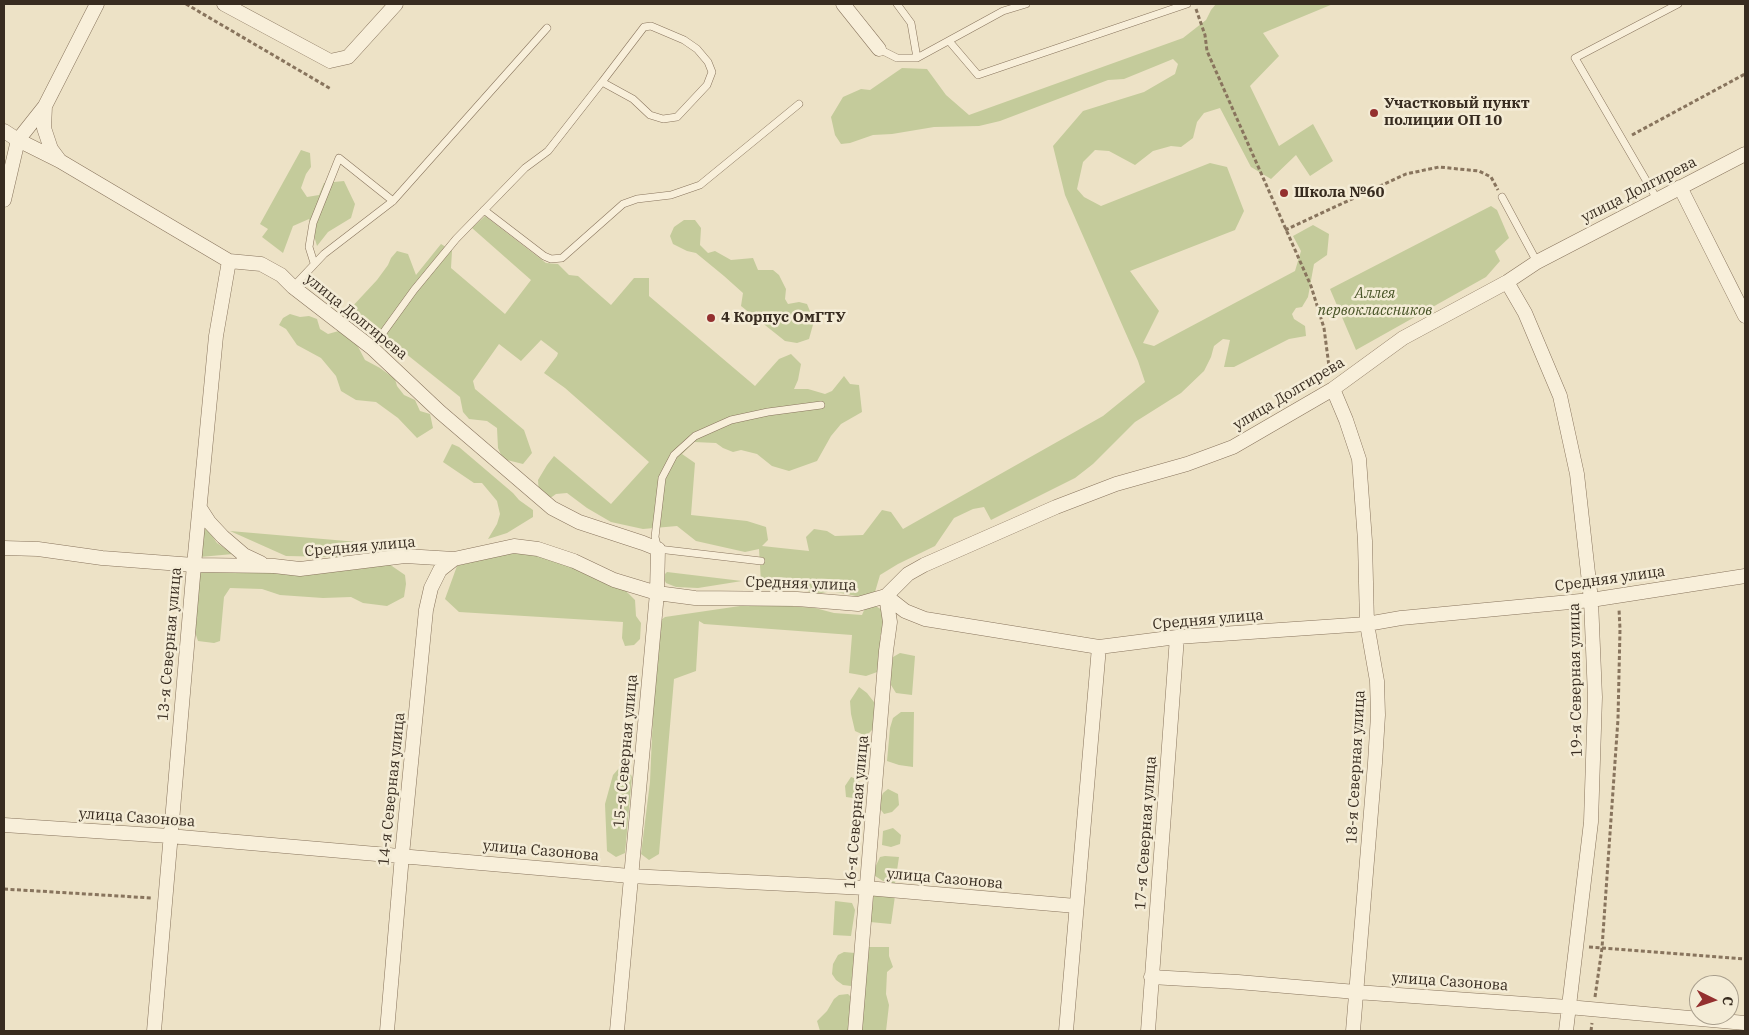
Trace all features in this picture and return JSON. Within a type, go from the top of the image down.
[{"type":"street","points":[[4,200],[18,140],[45,106],[97,4]]},
{"type":"street","points":[[224,4],[330,61],[348,57],[396,4]]},
{"type":"street","points":[[843,4],[878,49]]},
{"type":"street","points":[[45,106],[44,128],[52,149],[60,161]]},
{"type":"street","name":"улица Долгирева","points":[[4,131],[60,161],[230,261],[262,264],[281,275],[372,348],[440,412],[552,508],[578,522],[658,549]]},
{"type":"street","name":"улица Долгирева","points":[[886,596],[908,574],[924,564],[1056,507],[1116,484],[1187,464],[1233,447],[1333,389],[1403,338],[1507,282],[1536,262],[1745,154]]},
{"type":"street","points":[[1680,187],[1745,316]]},
{"type":"street","name":"13-я Северная улица","points":[[154,1031],[169,836],[216,336],[230,261]]},
{"type":"street","name":"19-я Северная улица","points":[[1507,282],[1525,313],[1560,396],[1577,474],[1591,600],[1595,697],[1592,822],[1566,1031]]},
{"type":"street","name":"18-я Северная улица","points":[[1333,389],[1359,459],[1365,541],[1366,624],[1377,681],[1378,714],[1352,1031]]},
{"type":"street","points":[[200,508],[209,522],[244,555],[260,563],[274,566]]},
{"type":"street","name":"Средняя улица","points":[[4,548],[38,549],[102,558],[194,565],[274,566],[300,569],[406,556],[454,559],[514,546],[538,550],[574,561],[614,580],[657,593],[696,598],[797,599],[858,604],[886,596],[905,611],[925,619],[1099,647],[1176,637],[1366,624],[1400,618],[1591,600],[1745,576]]},
{"type":"street","points":[[657,593],[658,549]]},
{"type":"street","name":"14-я Северная улица","points":[[387,1031],[426,610],[431,588],[440,570],[454,559]]},
{"type":"street","name":"15-я Северная улица","points":[[617,1031],[657,593]]},
{"type":"street","name":"16-я Северная улица","points":[[855,1031],[890,622],[886,596]]},
{"type":"street","name":"17-я Северная улица","points":[[1148,1031],[1176,637]]},
{"type":"street","points":[[1066,1031],[1099,647]]},
{"type":"street","name":"улица Сазонова","points":[[4,825],[169,836],[630,876],[866,888],[1076,906]]},
{"type":"street","name":"улица Сазонова","points":[[1151,977],[1568,1007],[1745,1024]]},
{"type":"lane","points":[[897,4],[912,22],[917,58]]},
{"type":"lane","points":[[1003,11],[1010,4]]},
{"type":"lane","points":[[878,49],[897,58],[917,58],[1003,11],[1026,4]]},
{"type":"lane","points":[[949,41],[978,75],[1186,4]]},
{"type":"lane","points":[[1657,199],[1575,58],[1678,4]]},
{"type":"lane","points":[[372,348],[414,290],[456,239],[525,168],[548,151],[644,27],[651,26],[684,40],[708,62],[712,72],[707,85],[677,117],[664,119],[650,115],[633,99],[602,82]]},
{"type":"lane","points":[[293,286],[324,254],[393,201],[547,28]]},
{"type":"lane","points":[[484,210],[544,256],[551,259],[562,258],[623,204],[637,199],[671,195],[700,185],[799,104]]},
{"type":"lane","points":[[314,263],[310,247],[313,223],[339,158],[393,201]]},
{"type":"lane","points":[[1502,197],[1536,262]]},
{"type":"lane","points":[[761,562],[658,549],[654,537],[662,478],[674,454],[695,436],[731,420],[768,412],[821,406]]},
{"type":"path","points":[[186,4],[331,89]]},
{"type":"path","points":[[1194,4],[1205,35],[1207,51],[1311,286],[1324,328],[1330,379],[1333,389]]},
{"type":"path","points":[[1623,140],[1745,74]]},
{"type":"path","points":[[1285,230],[1406,174],[1439,167],[1479,170],[1491,177],[1502,197]]},
{"type":"path","points":[[1591,1031],[1602,948],[1618,719],[1620,629],[1618,596]]},
{"type":"path","points":[[4,889],[165,899]]},
{"type":"path","points":[[1576,946],[1745,959]]},
{"type":"green space","points":[[1216,4],[1333,4],[1263,33],[1279,56],[1250,86],[1279,146],[1313,124],[1333,161],[1310,176],[1296,155],[1271,179],[1251,167],[1220,108],[1204,113],[1197,122],[1193,138],[1181,147],[1171,146],[1153,151],[1135,165],[1109,151],[1095,150],[1083,162],[1077,189],[1084,197],[1101,206],[1210,163],[1227,167],[1244,211],[1235,230],[1130,271],[1159,311],[1143,343],[1154,346],[1295,271],[1301,251],[1293,236],[1313,225],[1329,234],[1327,255],[1314,264],[1308,297],[1302,307],[1296,308],[1292,314],[1294,319],[1305,326],[1306,336],[1289,339],[1234,367],[1224,367],[1230,340],[1223,339],[1214,346],[1204,371],[1181,393],[1135,422],[1093,464],[1075,478],[991,520],[984,507],[973,509],[954,518],[935,546],[880,575],[875,592],[861,597],[831,591],[817,594],[804,590],[766,585],[761,582],[759,549],[745,552],[696,541],[677,526],[643,529],[611,522],[587,508],[567,493],[556,494],[546,501],[539,493],[538,480],[554,456],[611,504],[649,462],[565,388],[544,373],[558,353],[541,340],[521,361],[499,344],[473,381],[475,389],[524,430],[532,453],[523,464],[503,459],[498,448],[497,428],[487,421],[469,419],[463,412],[460,397],[350,309],[377,280],[397,251],[408,254],[416,275],[441,244],[452,251],[451,268],[505,314],[531,280],[472,228],[485,216],[546,263],[558,264],[569,275],[578,276],[611,305],[634,278],[649,278],[649,296],[755,386],[779,359],[791,354],[801,364],[794,389],[808,389],[825,394],[832,391],[844,376],[850,384],[859,385],[862,412],[841,424],[831,436],[817,461],[789,471],[772,466],[757,454],[741,450],[733,452],[716,443],[694,442],[682,454],[695,463],[691,515],[747,521],[766,527],[768,540],[762,546],[809,551],[806,537],[814,529],[827,531],[835,536],[863,535],[882,510],[891,512],[903,529],[1103,416],[1145,382],[1138,361],[1065,195],[1053,146],[1083,111],[1144,92],[1175,74],[1178,64],[1173,59],[1124,79],[1108,80],[1000,121],[979,126],[934,127],[873,135],[841,144],[835,135],[831,117],[843,97],[861,89],[870,90],[902,68],[927,69],[946,95],[969,115],[1183,38],[1206,20]]},
{"type":"green space","points":[[301,150],[310,153],[311,167],[306,174],[301,188],[307,197],[319,195],[324,183],[344,181],[355,204],[351,218],[328,232],[317,246],[309,219],[293,226],[283,253],[262,237],[268,229],[260,224]]},
{"type":"green space","name":"Аллея первоклассников","points":[[1491,206],[1497,210],[1509,238],[1495,251],[1500,261],[1486,277],[1356,350],[1330,289]]},
{"type":"green space","points":[[684,220],[695,220],[701,228],[700,245],[708,253],[715,251],[731,260],[753,258],[758,270],[773,270],[779,275],[786,289],[785,299],[788,304],[799,302],[807,304],[814,321],[809,339],[797,343],[785,341],[741,306],[743,293],[724,276],[696,253],[673,244],[670,236],[674,227]]},
{"type":"green space","points":[[290,314],[317,319],[320,329],[328,334],[342,330],[354,339],[365,360],[395,379],[397,386],[404,395],[415,400],[420,411],[430,414],[433,428],[417,438],[398,418],[376,402],[356,400],[341,391],[336,376],[321,358],[297,345],[286,329],[279,325],[283,318]]},
{"type":"green space","points":[[452,444],[459,447],[533,510],[533,517],[507,533],[488,539],[497,524],[500,514],[497,501],[482,483],[474,483],[443,462]]},
{"type":"green space","points":[[204,524],[217,543],[233,554],[200,557]]},
{"type":"green space","points":[[230,531],[358,542],[338,557],[286,556]]},
{"type":"green space","points":[[514,550],[558,560],[621,586],[635,600],[636,616],[641,623],[640,639],[634,645],[625,646],[622,638],[623,622],[459,612],[445,599],[457,566]]},
{"type":"green space","points":[[389,564],[405,575],[406,584],[404,597],[387,606],[363,603],[351,597],[323,598],[280,595],[262,589],[230,588],[224,597],[220,641],[214,643],[198,641],[193,626],[196,582],[202,571]]},
{"type":"green space","points":[[667,572],[742,581],[698,588],[676,587],[666,583],[664,579]]},
{"type":"green space","points":[[872,604],[884,611],[884,632],[880,635],[880,671],[866,676],[849,673],[852,635],[704,624],[699,621],[696,671],[674,679],[659,854],[649,860],[641,854],[650,782],[657,623],[665,617],[740,606],[776,605],[815,608],[834,613],[862,615],[865,608]]},
{"type":"green space","points":[[900,653],[915,656],[912,695],[896,693],[891,685],[893,657]]},
{"type":"green space","points":[[859,687],[867,693],[877,706],[877,725],[866,736],[855,731],[851,714],[850,701]]},
{"type":"green space","points":[[901,712],[914,712],[913,767],[887,761],[890,728],[893,718]]},
{"type":"green space","points":[[620,767],[628,768],[632,777],[625,853],[616,857],[607,851],[605,804],[613,775]]},
{"type":"green space","points":[[851,777],[859,780],[860,788],[860,795],[853,798],[846,797],[845,786]]},
{"type":"green space","points":[[888,789],[898,794],[899,805],[892,812],[884,814],[878,806],[883,793]]},
{"type":"green space","points":[[893,828],[901,835],[900,844],[891,847],[882,845],[883,831]]},
{"type":"green space","points":[[880,857],[899,857],[895,884],[883,881],[872,874]]},
{"type":"green space","points":[[874,894],[895,896],[891,924],[870,922]]},
{"type":"green space","points":[[835,901],[852,903],[855,910],[851,936],[833,935]]},
{"type":"green space","points":[[867,947],[889,947],[889,956],[893,967],[887,972],[886,994],[889,1005],[886,1031],[860,1031]]},
{"type":"green space","points":[[844,952],[855,953],[851,986],[843,985],[832,974],[833,964],[838,955]]},
{"type":"green space","points":[[848,994],[852,998],[849,1031],[820,1031],[817,1021],[827,1011],[834,999],[839,995]]},
{"type":"place","name":"Участковый пункт полиции ОП 10","points":[[1374,113]]},
{"type":"place","name":"Школа №60","points":[[1284,193]]},
{"type":"place","name":"4 Корпус ОмГТУ","points":[[711,318]]}]
